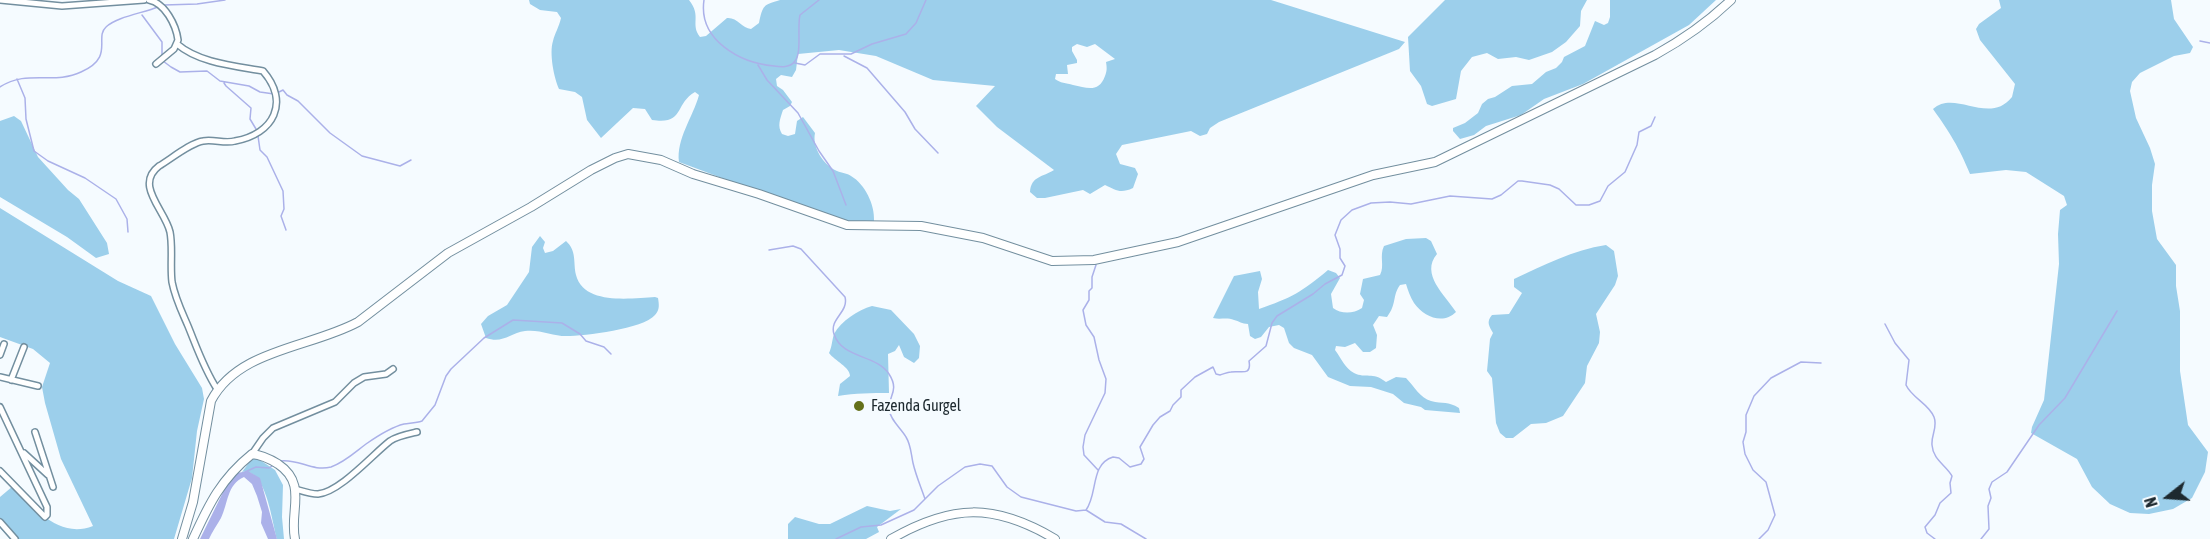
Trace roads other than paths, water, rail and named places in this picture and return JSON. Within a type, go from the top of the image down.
[{"type":"street","points":[[0,0],[62,6],[144,0]]},
{"type":"street","points":[[149,0],[158,2],[177,35],[177,44],[156,64]]},
{"type":"street","points":[[182,539],[194,502],[211,401],[217,389],[234,373],[252,362],[342,331],[358,322],[448,253],[531,207],[591,170],[628,154],[661,160],[693,174],[847,225],[921,226],[983,238],[1052,261],[1094,260],[1178,242],[1373,176],[1435,162],[1673,45],[1716,14],[1731,0]]},
{"type":"street","points":[[177,44],[216,62],[263,71],[274,88],[277,101],[273,117],[263,131],[229,143],[200,142],[153,170],[151,176],[150,193],[170,230],[170,264],[176,299],[202,361],[217,389]]},
{"type":"street","points":[[0,355],[4,344]]},
{"type":"street","points":[[12,380],[24,347]]},
{"type":"street","points":[[193,539],[210,501],[219,488],[273,428],[335,402],[354,382],[364,377],[386,374],[393,369]]},
{"type":"street","points":[[0,377],[38,386]]},
{"type":"street","points":[[0,407],[47,507],[47,515],[45,517],[38,511],[0,471]]},
{"type":"street","points":[[35,432],[53,487]]},
{"type":"street","points":[[295,489],[314,494],[323,493],[369,461],[392,440],[417,432]]},
{"type":"street","points":[[21,449],[49,476]]},
{"type":"street","points":[[252,454],[273,460],[292,476],[295,489],[295,539]]},
{"type":"street","points":[[891,539],[931,519],[954,513],[974,512],[991,513],[1016,519],[1055,539]]},
{"type":"street","points":[[0,522],[15,539]]},
{"type":"waterway","points":[[164,5],[225,0]]},
{"type":"waterway","points":[[704,0],[704,14],[708,27],[724,47],[748,60],[782,67],[791,65],[797,57],[800,15],[819,0]]},
{"type":"waterway","points":[[795,63],[805,65],[820,54],[851,54],[872,44],[906,34],[916,23],[926,0]]},
{"type":"waterway","points":[[0,87],[20,79],[71,76],[81,72],[98,60],[101,54],[103,31],[106,27],[123,18],[158,7]]},
{"type":"waterway","points":[[142,15],[162,42],[162,57]]},
{"type":"waterway","points":[[2200,41],[2210,43]]},
{"type":"waterway","points":[[844,56],[867,68],[905,112],[915,129],[938,153]]},
{"type":"waterway","points":[[163,61],[180,72],[207,71],[220,81],[249,86],[260,92],[274,94]]},
{"type":"waterway","points":[[758,65],[767,80],[798,113],[833,171],[846,205]]},
{"type":"waterway","points":[[17,79],[25,98],[26,119],[34,151],[48,161],[85,178],[116,199],[127,219],[128,232]]},
{"type":"waterway","points":[[224,83],[251,108],[250,119],[256,129]]},
{"type":"waterway","points":[[279,92],[283,90],[298,101],[330,133],[362,156],[400,166],[411,160]]},
{"type":"waterway","points":[[1086,510],[1101,466],[1113,457],[1119,458],[1130,467],[1141,464],[1144,459],[1140,447],[1153,425],[1170,411],[1181,397],[1181,390],[1195,377],[1213,367],[1216,374],[1220,375],[1247,371],[1249,361],[1266,346],[1272,323],[1277,316],[1342,275],[1345,266],[1340,258],[1340,249],[1335,235],[1341,220],[1352,210],[1371,203],[1411,204],[1450,196],[1492,199],[1501,195],[1518,181],[1550,185],[1559,189],[1576,205],[1589,205],[1600,201],[1608,186],[1625,172],[1637,145],[1639,132],[1651,126],[1655,117]]},
{"type":"waterway","points":[[258,136],[260,150],[267,157],[283,191],[284,209],[281,216],[286,230]]},
{"type":"waterway","points":[[769,250],[793,246],[801,249],[845,297],[844,307],[834,324],[834,334],[844,348],[876,363],[889,374],[894,385],[889,404],[890,413],[908,440],[914,468],[925,499]]},
{"type":"waterway","points":[[1096,265],[1089,300],[1083,310],[1086,325],[1094,337],[1106,379],[1105,393],[1085,435],[1083,447],[1084,455],[1098,470]]},
{"type":"waterway","points":[[1981,539],[1989,529],[1988,506],[1991,498],[1989,489],[1992,482],[2007,472],[2039,425],[2065,398],[2117,311]]},
{"type":"waterway","points":[[280,461],[293,461],[318,468],[331,467],[389,430],[404,424],[422,421],[435,405],[451,369],[484,338],[513,320],[562,323],[580,334],[586,341],[604,347],[611,354]]},
{"type":"waterway","points":[[1885,324],[1895,343],[1909,360],[1906,385],[1912,394],[1932,412],[1935,424],[1933,450],[1952,476],[1951,493],[1940,503],[1935,515],[1925,527],[1927,533],[1935,539]]},
{"type":"waterway","points":[[1759,539],[1768,530],[1775,515],[1766,482],[1753,470],[1745,454],[1743,442],[1746,432],[1746,415],[1754,396],[1771,378],[1801,362],[1821,363]]},
{"type":"waterway","points":[[836,539],[861,527],[881,525],[914,510],[938,486],[965,467],[980,464],[992,466],[1007,487],[1021,497],[1076,511],[1086,510],[1105,522],[1121,524],[1146,539]]},
{"type":"waterway","points":[[245,472],[256,467],[269,468],[272,466]]},
{"type":"place","name":"Fazenda Gurgel","points":[[859,406]]}]
